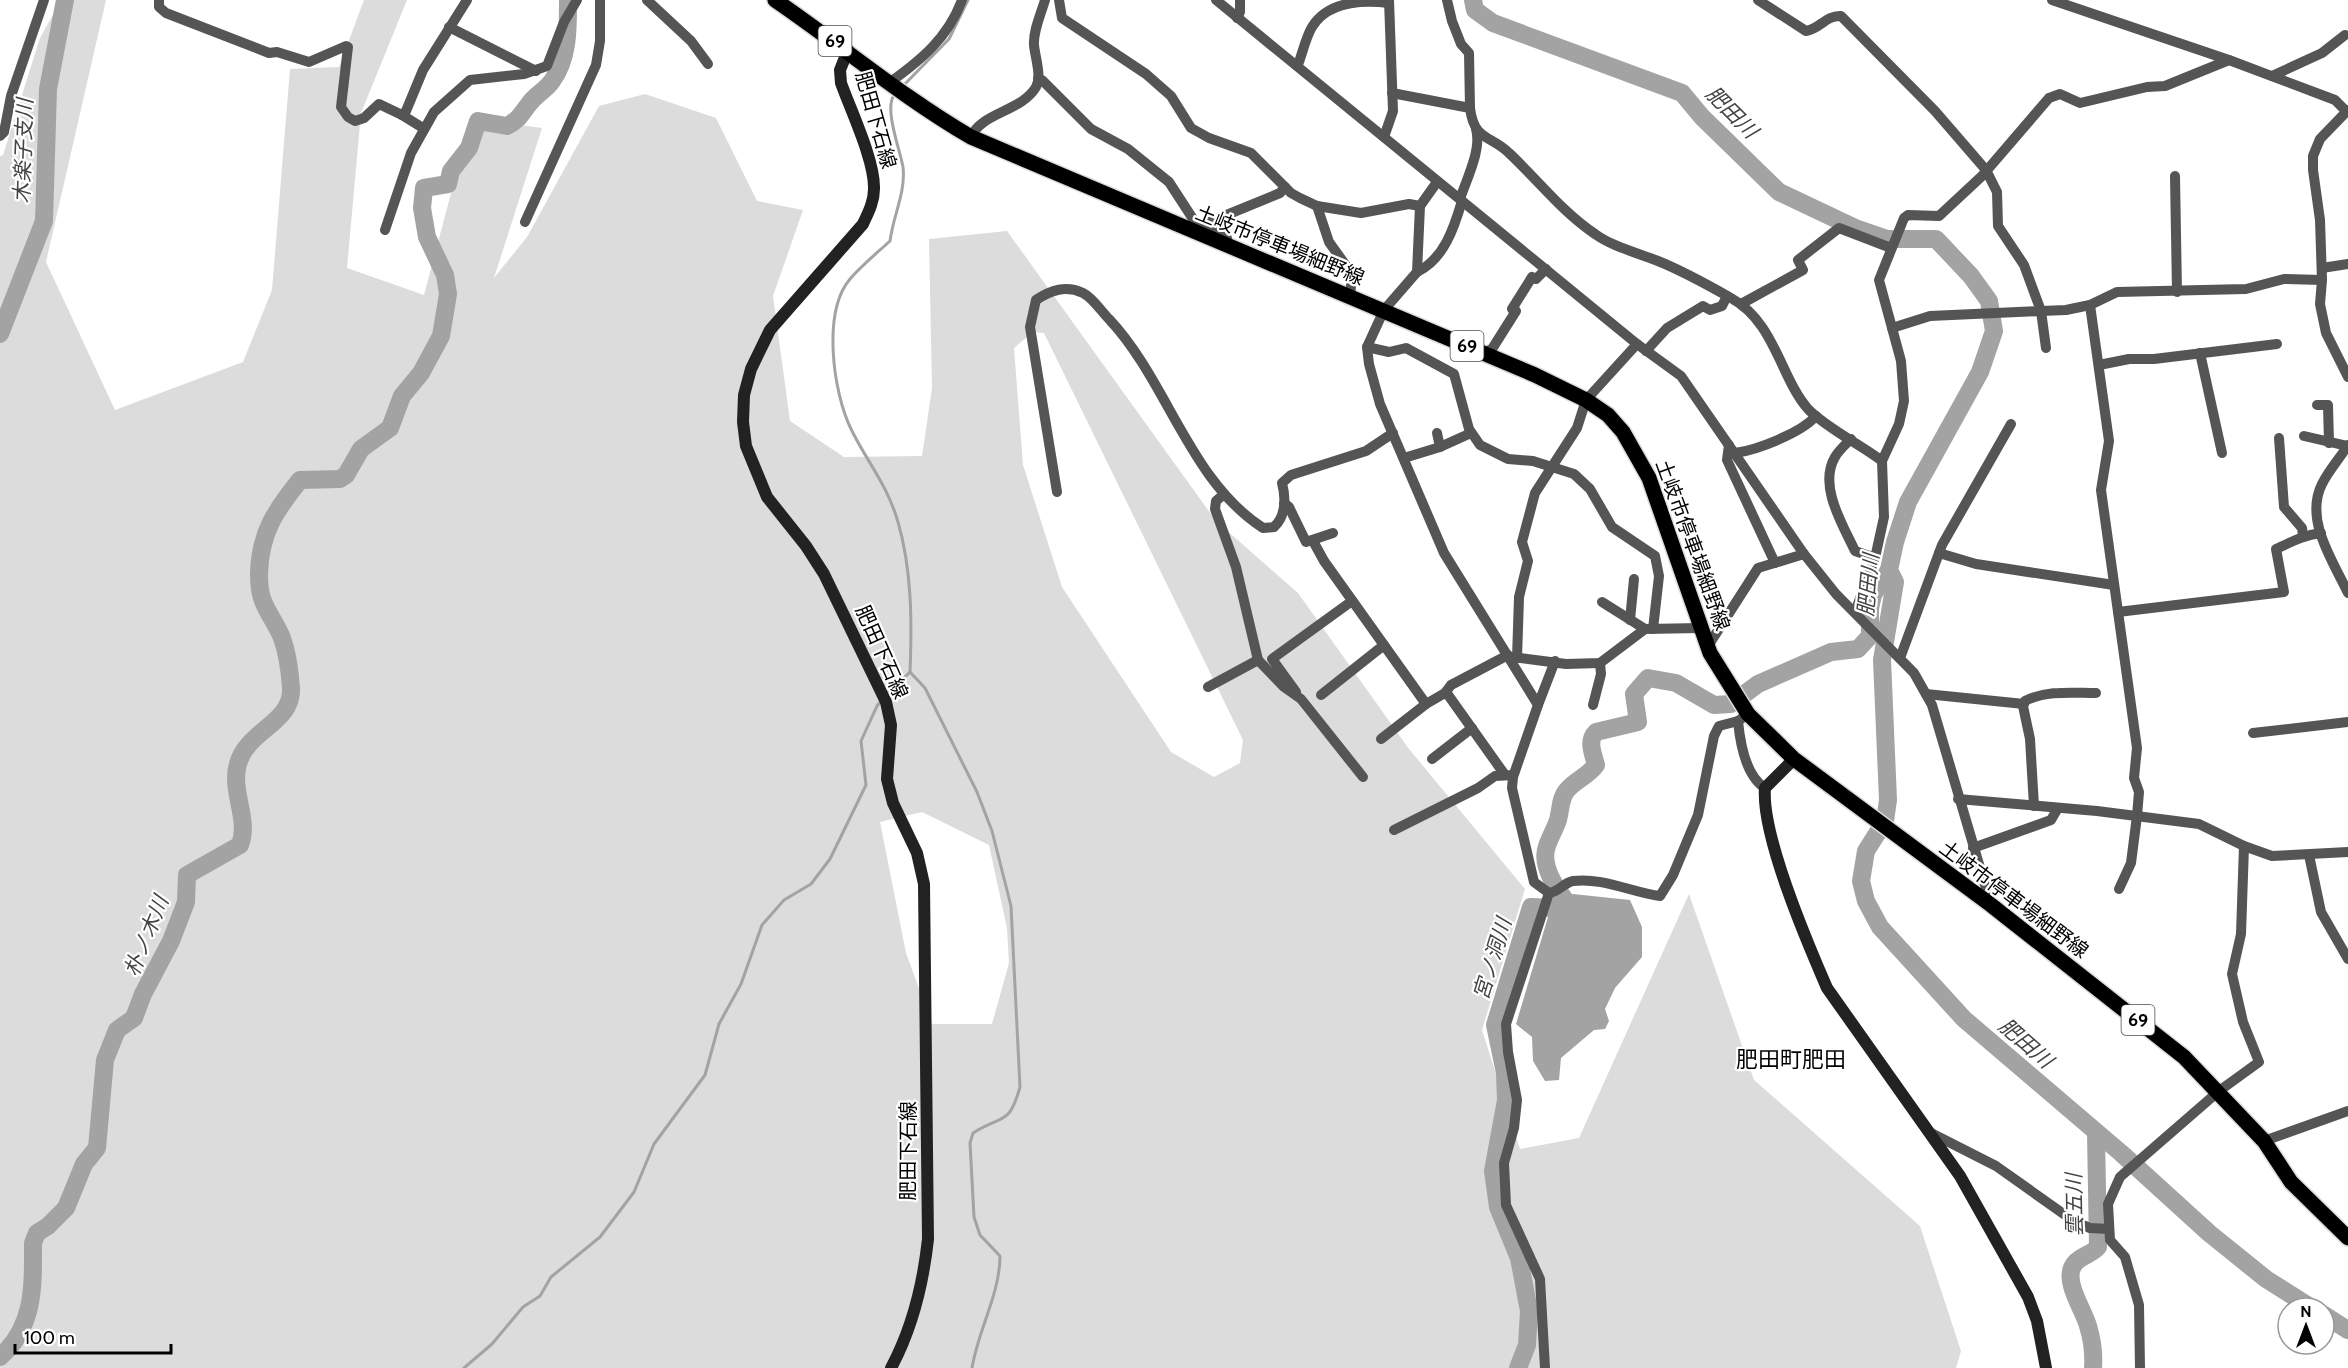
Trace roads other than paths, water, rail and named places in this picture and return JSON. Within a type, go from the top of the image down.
[{"type":"main road","name":"土岐市停車場細野線","points":[[775,0],[848,50],[895,88],[971,137],[1484,353],[1586,400],[1608,415],[1637,454],[1649,478],[1708,646],[1743,717],[1895,836],[1991,905],[2184,1057],[2219,1091],[2264,1141],[2291,1182],[2348,1238]]},
{"type":"main road","name":"肥田下石線","points":[[848,50],[840,70],[841,83],[873,172],[875,191],[871,208],[863,224],[770,330],[752,369],[744,395],[743,422],[746,446],[766,497],[806,546],[824,574],[886,702],[891,725],[887,779],[893,803],[917,853],[924,884],[928,1239],[924,1277],[915,1311],[891,1368]]},
{"type":"main road","points":[[1794,759],[1765,788],[1764,799],[1774,844],[1827,988],[1960,1176],[2028,1297],[2037,1321],[2046,1368]]},
{"type":"street","points":[[0,136],[4,132],[11,96],[44,0]]},
{"type":"street","points":[[159,0],[159,7],[166,14],[269,53],[277,52],[315,62],[346,45],[341,107],[348,117],[358,120],[378,104],[423,128]]},
{"type":"street","points":[[402,115],[423,70],[467,0]]},
{"type":"street","points":[[385,230],[411,153],[434,112],[470,80],[536,71],[547,66],[564,22],[577,0]]},
{"type":"street","points":[[525,222],[596,65],[600,41],[600,0]]},
{"type":"street","points":[[647,0],[692,41],[708,64]]},
{"type":"street","points":[[895,88],[934,47],[952,22],[962,0]]},
{"type":"street","points":[[971,137],[978,125],[1010,109],[1036,87],[1038,79],[1034,42],[1045,0]]},
{"type":"street","points":[[1059,0],[1062,18],[1146,74],[1172,96],[1191,128],[1209,138],[1251,153],[1286,187],[1317,206],[1361,213],[1409,204],[1420,206]]},
{"type":"street","points":[[1216,0],[1636,344],[1681,376],[1804,554],[1836,594],[1900,658],[1926,694],[1938,726],[1991,905]]},
{"type":"street","points":[[1237,18],[1240,12],[1240,0]]},
{"type":"street","points":[[1447,0],[1461,44],[1469,53],[1470,108],[1472,123],[1476,128],[1491,143],[1506,150],[1575,220],[1597,236],[1667,265],[1741,304],[1777,348],[1807,407],[1816,416],[1882,461]]},
{"type":"street","points":[[1758,0],[1806,31],[1812,30],[1833,15],[1841,15],[1935,111],[1986,170],[1997,192],[1998,226],[2024,265],[2041,311],[2046,348]]},
{"type":"street","points":[[2052,0],[2069,3],[2272,76],[2335,100],[2347,111],[2320,139],[2313,156],[2322,268],[2319,298],[2324,326],[2348,377]]},
{"type":"street","points":[[1296,65],[1312,26],[1329,10],[1348,3],[1389,1],[1393,111],[1384,137]]},
{"type":"street","points":[[449,27],[536,71]]},
{"type":"street","points":[[2272,76],[2322,53],[2345,35]]},
{"type":"street","points":[[1855,612],[1875,558],[1884,517],[1882,461],[1899,424],[1904,401],[1903,373],[1879,280],[1904,218],[1908,215],[1939,216],[1986,170],[2049,98],[2060,94],[2079,103],[2147,87],[2165,86],[2229,60]]},
{"type":"street","points":[[1038,79],[1042,80],[1091,129],[1128,149],[1169,182],[1190,217],[1238,243],[1241,252]]},
{"type":"street","points":[[1392,93],[1470,108]]},
{"type":"street","points":[[1476,128],[1479,137],[1478,149],[1448,242],[1428,267],[1417,272],[1384,310],[1367,346],[1369,364],[1380,404],[1444,553],[1512,656],[1538,705]]},
{"type":"street","points":[[2175,176],[2177,292]]},
{"type":"street","points":[[1417,272],[1420,206],[1437,182]]},
{"type":"street","points":[[1202,225],[1280,193],[1286,187]]},
{"type":"street","points":[[1317,206],[1329,242],[1352,274],[1350,297]]},
{"type":"street","points":[[1741,304],[1803,270],[1798,260],[1839,228],[1891,248]]},
{"type":"street","points":[[2322,268],[2348,264]]},
{"type":"street","points":[[1484,353],[1487,349],[1492,349],[1516,311],[1512,309],[1526,283],[1532,277],[1536,279],[1546,269]]},
{"type":"street","points":[[1892,328],[1930,316],[2066,310],[2090,305],[2117,292],[2246,289],[2284,279],[2322,280]]},
{"type":"street","points":[[1057,492],[1030,327],[1036,300],[1052,290],[1072,289],[1086,294],[1121,332],[1223,495],[1263,528],[1274,527],[1281,521],[1284,504],[1282,483],[1291,475],[1366,451],[1393,433]]},
{"type":"street","points":[[1646,351],[1666,328],[1703,306],[1710,310],[1722,306],[1727,296]]},
{"type":"street","points":[[2090,305],[2109,441],[2101,490],[2136,736],[2134,778],[2139,792],[2131,863],[2119,889]]},
{"type":"street","points":[[1512,656],[1519,597],[1528,561],[1522,542],[1535,493],[1577,428],[1586,400],[1636,344]]},
{"type":"street","points":[[2098,365],[2122,360],[2277,344]]},
{"type":"street","points":[[1367,346],[1389,352],[1406,348],[1454,374],[1471,433],[1486,450],[1502,457],[1525,459],[1574,474],[1582,480],[1612,527],[1655,556],[1659,576],[1649,629],[1599,663],[1566,664],[1512,656],[1451,685],[1446,692],[1426,704],[1381,739]]},
{"type":"street","points":[[2200,352],[2204,360],[2222,453]]},
{"type":"street","points":[[2317,405],[2328,405],[2329,443]]},
{"type":"street","points":[[1732,449],[1776,441],[1810,423],[1816,416]]},
{"type":"street","points":[[1900,658],[1939,553],[1953,523],[2011,424]]},
{"type":"street","points":[[1404,458],[1440,447],[1471,433]]},
{"type":"street","points":[[1437,434],[1440,447]]},
{"type":"street","points":[[2304,436],[2348,446],[2322,484],[2316,501],[2317,523],[2348,593]]},
{"type":"street","points":[[2279,438],[2284,507],[2302,528],[2303,535]]},
{"type":"street","points":[[1851,439],[1834,457],[1830,475],[1831,497],[1855,551],[1875,558]]},
{"type":"street","points":[[1732,449],[1727,460],[1775,563]]},
{"type":"street","points":[[1223,495],[1216,501],[1215,509],[1236,567],[1258,660],[1297,696],[1363,777]]},
{"type":"street","points":[[1284,504],[1289,507],[1306,542],[1334,533]]},
{"type":"street","points":[[2118,612],[2284,592],[2276,549],[2294,543],[2303,535],[2321,533]]},
{"type":"street","points":[[1313,541],[1324,561],[1426,704]]},
{"type":"street","points":[[1939,553],[1976,564],[2114,585]]},
{"type":"street","points":[[1708,646],[1758,568],[1804,554]]},
{"type":"street","points":[[1630,620],[1634,579]]},
{"type":"street","points":[[1297,696],[1296,691],[1272,659],[1352,601]]},
{"type":"street","points":[[1602,602],[1649,629],[1701,628]]},
{"type":"street","points":[[1320,695],[1384,645]]},
{"type":"street","points":[[1208,687],[1258,660]]},
{"type":"street","points":[[1549,893],[1534,882],[1512,798],[1509,775],[1555,661]]},
{"type":"street","points":[[1593,705],[1601,674],[1599,663]]},
{"type":"street","points":[[1446,692],[1509,775]]},
{"type":"street","points":[[1926,694],[2024,704],[2037,695],[2096,693]]},
{"type":"street","points":[[2024,704],[2030,739],[2034,806]]},
{"type":"street","points":[[1545,1368],[1540,1279],[1506,1205],[1504,1163],[1514,1128],[1517,1107],[1506,1024],[1549,893],[1564,884],[1583,881],[1632,888],[1648,895],[1660,896],[1673,874],[1698,815],[1714,736],[1719,726],[1743,717],[1752,774],[1757,783],[1765,788]]},
{"type":"street","points":[[2253,733],[2348,722]]},
{"type":"street","points":[[1432,759],[1472,728]]},
{"type":"street","points":[[1394,830],[1478,788],[1488,779],[1509,775]]},
{"type":"street","points":[[1958,799],[2199,824],[2244,846],[2272,856],[2348,852]]},
{"type":"street","points":[[1973,848],[2051,820],[2058,808]]},
{"type":"street","points":[[2140,1368],[2139,1305],[2125,1257],[2110,1240],[2107,1228],[2108,1204],[2120,1177],[2219,1091],[2259,1062],[2243,1022],[2232,975],[2241,934],[2244,846]]},
{"type":"street","points":[[2308,855],[2321,912],[2348,959]]},
{"type":"street","points":[[2264,1141],[2348,1111]]},
{"type":"street","points":[[1931,1133],[1996,1166],[2075,1222],[2090,1228],[2107,1228]]},
{"type":"waterway","name":"木楽子支川","points":[[0,334],[44,221],[48,89],[65,0]]},
{"type":"waterway","name":"朴ノ木川","points":[[0,1357],[20,1332],[26,1319],[32,1290],[33,1243],[37,1233],[48,1226],[66,1208],[84,1164],[97,1148],[105,1060],[117,1030],[134,1018],[143,994],[171,941],[186,902],[187,875],[240,845],[243,825],[236,784],[238,764],[250,743],[285,710],[290,700],[290,676],[284,644],[265,606],[260,588],[260,559],[270,523],[300,480],[340,479],[346,475],[361,449],[390,428],[402,396],[421,373],[441,336],[448,294],[445,275],[427,237],[422,208],[424,188],[448,184],[451,171],[469,148],[478,121],[507,126],[517,119],[531,101],[552,81],[565,52],[568,0]]},
{"type":"waterway","points":[[902,87],[949,39],[968,0]]},
{"type":"waterway","name":"肥田川","points":[[1473,0],[1475,10],[1493,23],[1682,93],[1702,117],[1779,192],[1855,228],[1887,239],[1936,239],[1971,276],[1989,301],[1994,331],[1980,372],[1908,502],[1889,570],[1895,582],[1882,660],[1888,800],[1885,821],[1866,851],[1861,881],[1866,901],[1880,927],[1964,1019],[2121,1153],[2209,1233],[2266,1279],[2293,1296]]},
{"type":"waterway","points":[[886,696],[910,672],[911,616],[906,559],[893,508],[851,429],[839,395],[835,374],[833,331],[841,293],[850,279],[890,241],[903,176],[903,167],[891,118],[892,100],[895,94]]},
{"type":"waterway","name":"宮ノ洞川","points":[[1518,1368],[1527,1345],[1529,1311],[1519,1258],[1498,1207],[1493,1171],[1506,1100],[1505,1073],[1495,1025],[1531,907],[1554,908],[1566,901],[1553,882],[1545,861],[1545,853],[1558,820],[1563,796],[1571,786],[1596,765],[1591,743],[1596,732],[1638,722],[1634,694],[1648,678],[1676,683],[1714,705],[1731,704],[1758,684],[1831,652],[1858,649],[1870,636],[1870,608],[1873,595],[1889,570]]},
{"type":"waterway","points":[[910,672],[925,688],[977,792],[992,831],[1011,906],[1020,1087],[1008,1114],[973,1133],[970,1143],[974,1217],[980,1235],[1000,1256],[993,1298],[972,1368]]},
{"type":"waterway","points":[[464,1368],[492,1344],[523,1307],[540,1296],[551,1277],[600,1237],[634,1192],[654,1144],[705,1075],[719,1024],[741,984],[762,925],[784,900],[811,884],[830,859],[866,785],[861,741],[881,701]]},
{"type":"waterway","name":"雲五川","points":[[2093,1368],[2092,1341],[2086,1319],[2072,1286],[2071,1270],[2075,1263],[2098,1247],[2096,1133]]},
{"type":"waterway","name":"肥田川","points":[[2336,1322],[2348,1330]]},
{"type":"district","name":"肥田町肥田","points":[[1791,1059]]}]
